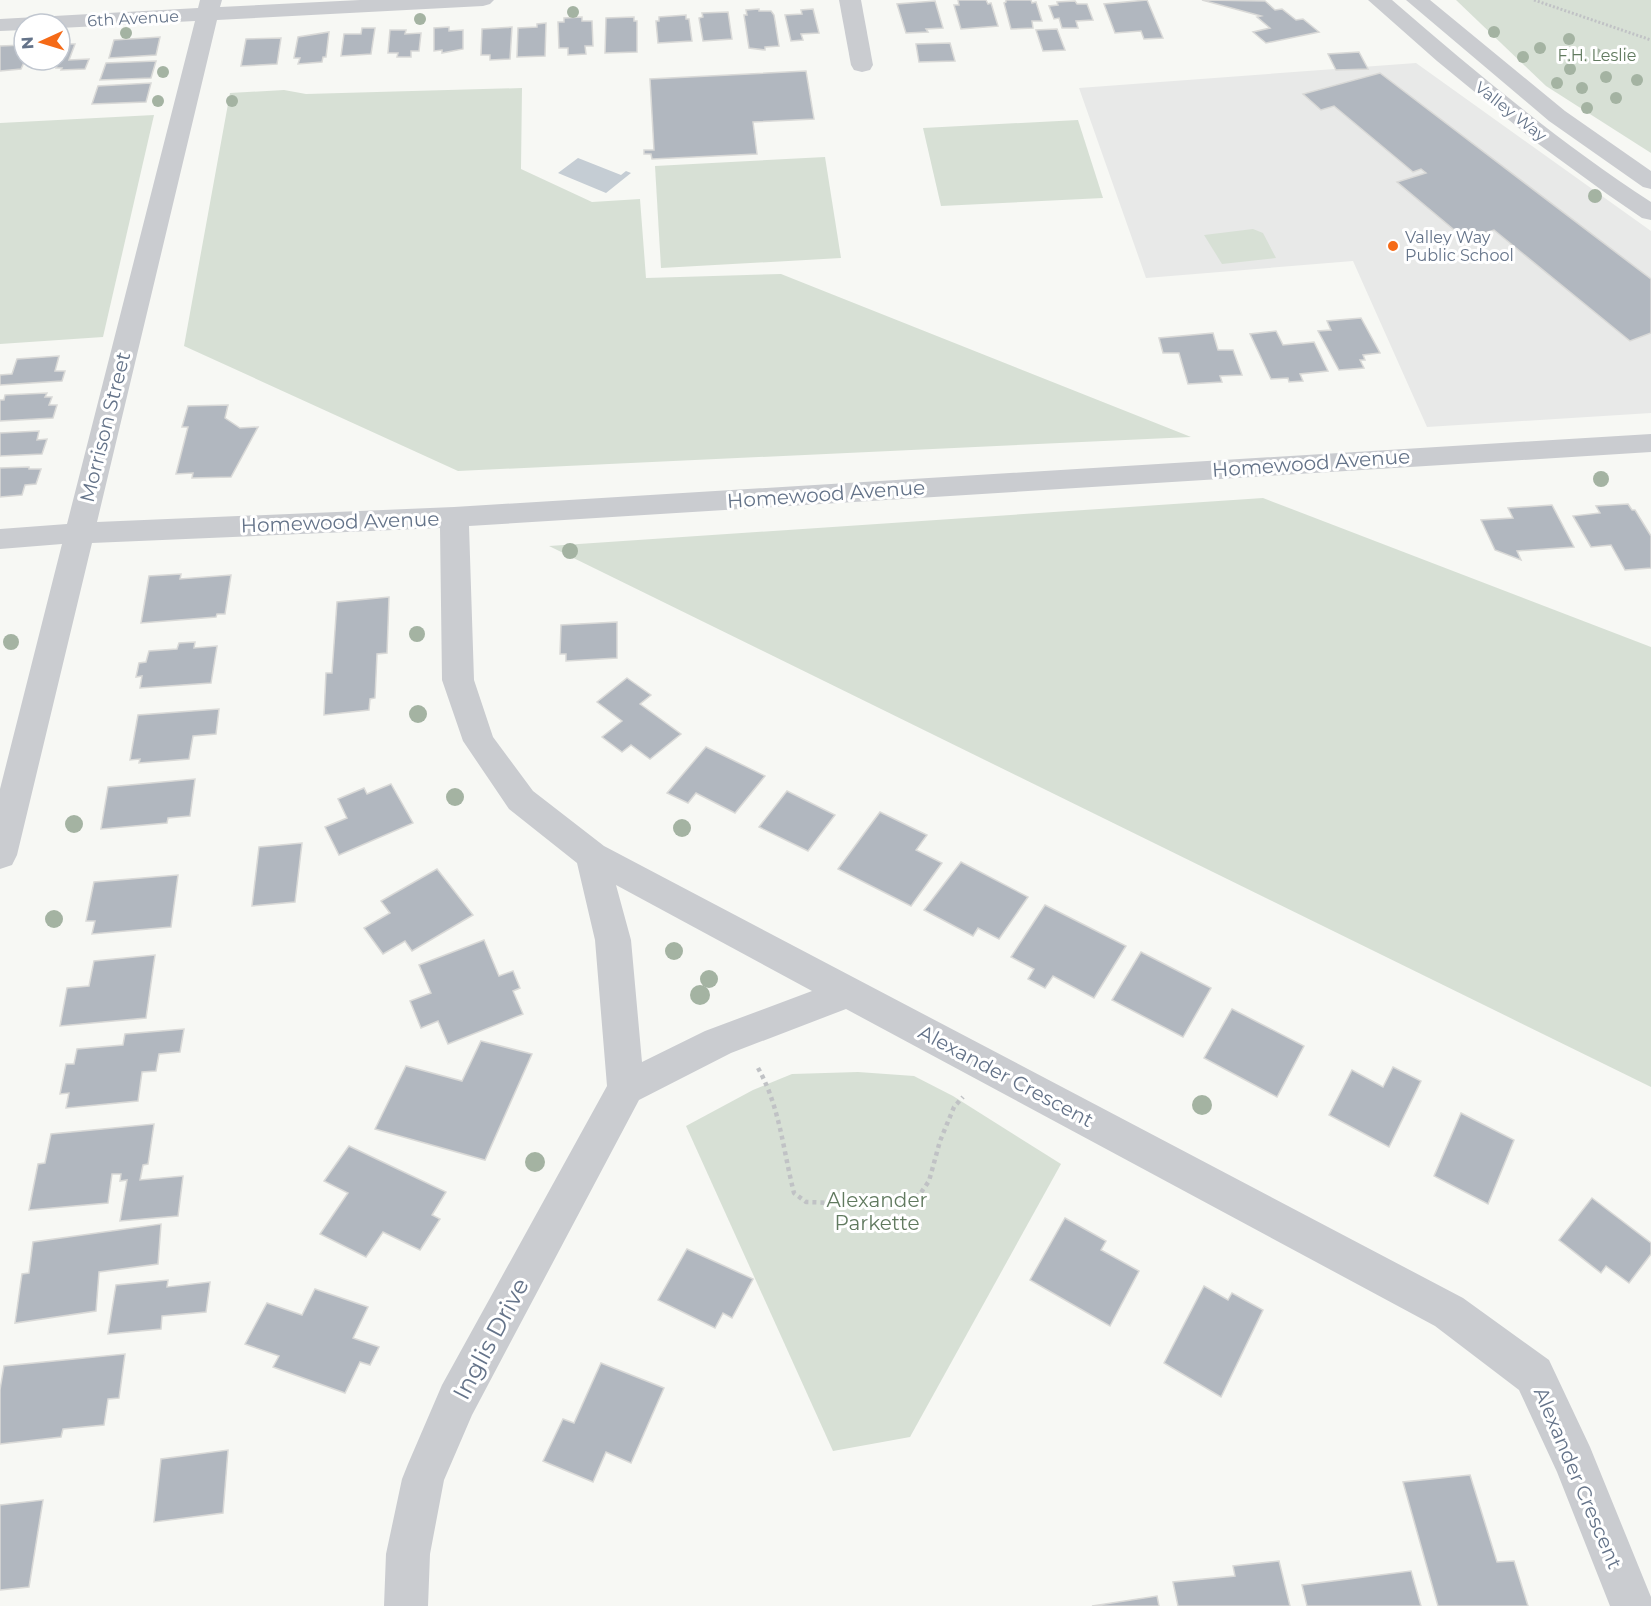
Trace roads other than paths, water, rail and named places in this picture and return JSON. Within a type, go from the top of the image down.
[{"type":"street","name":"6th Avenue","points":[[0,25],[209,7],[483,0]]},
{"type":"street","points":[[850,0],[862,65]]},
{"type":"street","name":"Valley Way","points":[[1379,0],[1459,70],[1554,146],[1651,213]]},
{"type":"street","name":"Valley Way","points":[[1417,0],[1557,116],[1651,183]]},
{"type":"street","name":"Morrison Street","points":[[0,855],[209,7]]},
{"type":"street","name":"Homewood Avenue","points":[[0,539],[79,533],[454,518],[1651,443]]},
{"type":"street","name":"Alexander Crescent","points":[[454,518],[459,680],[479,741],[521,800],[592,856],[1449,1312],[1534,1375],[1575,1462],[1632,1606]]},
{"type":"street","points":[[592,856],[613,940],[626,1088],[736,1035],[850,992]]},
{"type":"street","name":"Inglis Drive","points":[[406,1606],[408,1554],[423,1479],[457,1400],[626,1088]]},
{"type":"place","name":"Valley Way Public School","points":[[1393,246]]},
{"type":"park label","name":"F.H. Leslie","points":[[1597,55]]},
{"type":"park label","name":"Alexander Parkette","points":[[877,1212]]}]
